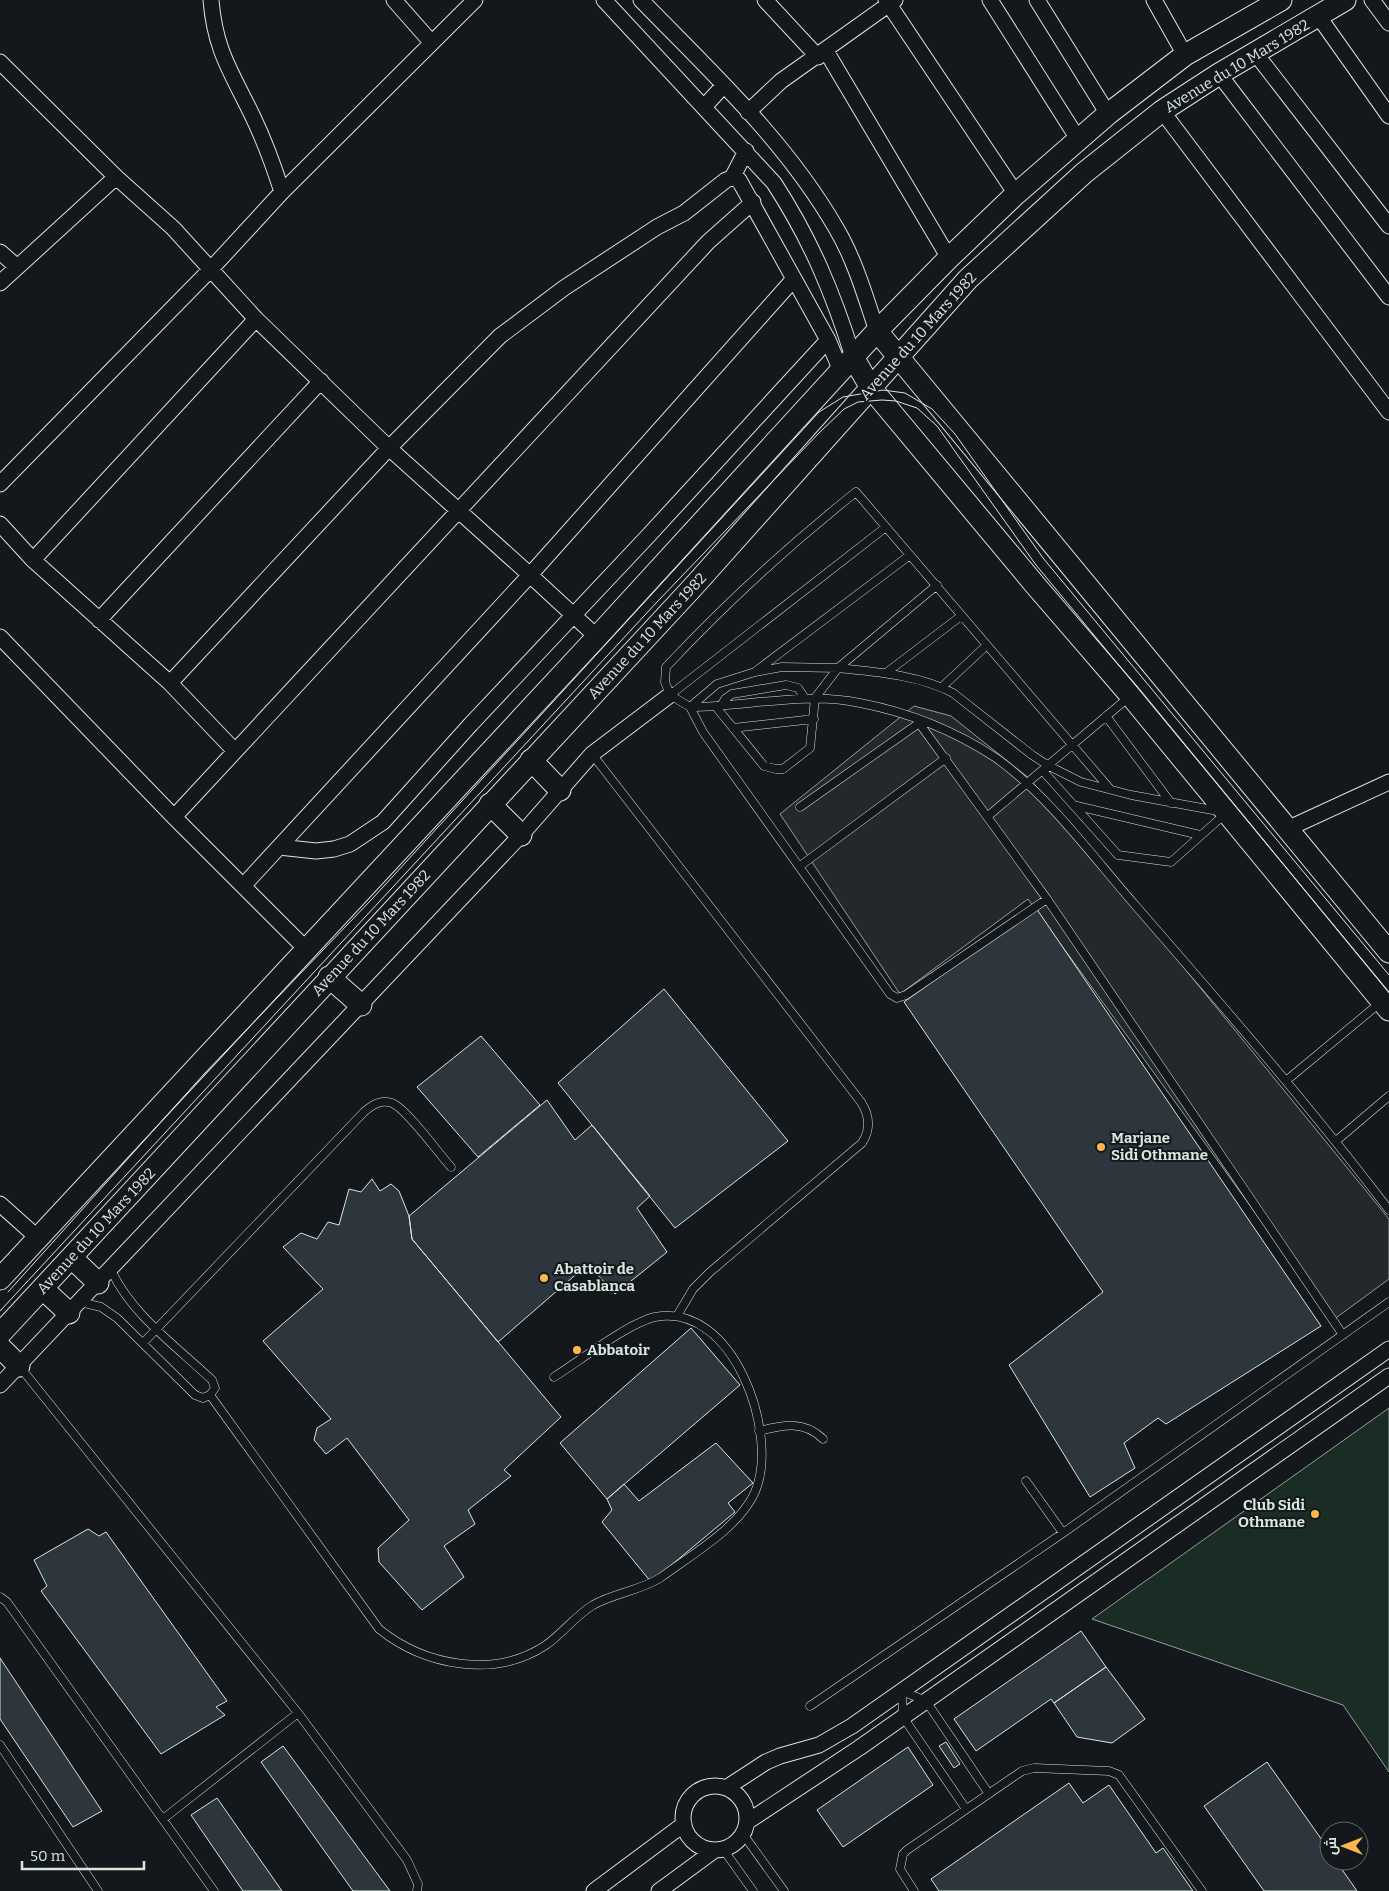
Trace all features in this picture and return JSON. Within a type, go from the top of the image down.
[{"type":"main road","name":"Avenue du 10 Mars 1982","points":[[0,1334],[329,977],[693,587],[968,279],[1084,173],[1162,111],[1219,74],[1345,0]]},
{"type":"main road","name":"Avenue du 10 Mars 1982","points":[[0,1279],[596,638],[877,331],[949,258],[1016,194],[1108,114],[1185,55],[1275,1]]},
{"type":"main road","points":[[877,331],[1389,952]]},
{"type":"main road","points":[[847,364],[871,388],[1036,586],[1130,695],[1386,1006]]},
{"type":"main road","points":[[531,760],[560,790]]},
{"type":"main road","points":[[490,804],[521,835]]},
{"type":"main road","points":[[329,977],[361,1005]]},
{"type":"main road","points":[[72,1258],[104,1276]]},
{"type":"main road","points":[[43,1289],[74,1307]]},
{"type":"main road","points":[[0,1347],[18,1366]]},
{"type":"street","points":[[211,0],[216,39],[221,55],[254,118],[273,163],[282,192]]},
{"type":"street","points":[[394,0],[431,42]]},
{"type":"street","points":[[0,484],[211,269],[282,192],[475,0]]},
{"type":"street","points":[[604,0],[774,183],[812,245],[829,286],[847,364]]},
{"type":"street","points":[[641,0],[724,85],[794,164],[837,229],[860,281],[877,331]]},
{"type":"street","points":[[765,0],[822,54],[949,258]]},
{"type":"street","points":[[990,0],[1078,139]]},
{"type":"street","points":[[1036,0],[1108,114]]},
{"type":"street","points":[[1154,0],[1185,55]]},
{"type":"street","points":[[1372,0],[1389,23]]},
{"type":"street","points":[[748,112],[782,82],[822,54],[890,1],[1016,194]]},
{"type":"street","points":[[1319,17],[1389,116]]},
{"type":"street","points":[[1256,54],[1389,226]]},
{"type":"street","points":[[0,62],[116,178],[173,228],[256,319],[389,448],[530,574],[596,638]]},
{"type":"street","points":[[1219,74],[1389,297]]},
{"type":"street","points":[[704,107],[724,85]]},
{"type":"street","points":[[1162,111],[1389,412]]},
{"type":"street","points":[[170,684],[389,448],[482,353],[520,320],[633,242],[684,213],[721,184],[732,178],[746,151]]},
{"type":"street","points":[[0,282],[116,178]]},
{"type":"street","points":[[732,178],[739,180],[792,280],[828,340],[847,364]]},
{"type":"street","points":[[174,817],[234,750],[460,511],[708,242],[752,202]]},
{"type":"street","points":[[0,252],[16,266]]},
{"type":"street","points":[[243,886],[530,574],[792,280]]},
{"type":"street","points":[[33,560],[256,319]]},
{"type":"street","points":[[279,847],[316,850],[334,849],[350,844],[384,822],[828,340]]},
{"type":"street","points":[[99,620],[321,381]]},
{"type":"street","points":[[0,524],[33,560],[170,684],[234,750]]},
{"type":"street","points":[[0,638],[174,817],[306,948]]},
{"type":"street","points":[[0,1385],[521,835],[592,754],[670,695]]},
{"type":"street","points":[[1286,829],[1389,782]]},
{"type":"street","points":[[0,1204],[38,1238]]},
{"type":"street","points":[[726,1788],[780,1756],[819,1745],[833,1738],[1389,1349]]},
{"type":"street","points":[[745,1828],[1389,1376]]},
{"type":"street","points":[[659,1891],[719,1850],[738,1841],[745,1828],[746,1811],[742,1801],[726,1788],[715,1786],[704,1788],[694,1794],[687,1802],[684,1824],[688,1834],[695,1843],[704,1848],[719,1850]]},
{"type":"street","points":[[594,1891],[684,1824]]},
{"type":"lane","points":[[1047,899],[906,995],[897,998],[890,994],[703,732],[690,707],[670,695],[665,682],[666,667],[710,621],[810,528],[856,492],[937,585],[1071,746],[1110,789]]},
{"type":"lane","points":[[670,695],[886,527]]},
{"type":"lane","points":[[755,672],[910,555]]},
{"type":"lane","points":[[718,706],[732,728],[764,766],[783,769],[810,748],[815,698],[838,668],[937,585]]},
{"type":"lane","points":[[886,673],[961,616]]},
{"type":"lane","points":[[942,687],[987,645]]},
{"type":"lane","points":[[690,707],[717,684],[755,672],[782,667],[838,668],[886,673],[942,687],[953,693],[1046,769],[1118,855],[1170,862],[1227,812]]},
{"type":"lane","points":[[718,706],[732,694],[786,685],[798,688],[804,698]]},
{"type":"lane","points":[[988,816],[1029,784],[1130,695]]},
{"type":"lane","points":[[690,707],[804,698],[860,703],[920,722],[969,741],[1029,784],[1287,1080],[1336,1140],[1389,1210]]},
{"type":"lane","points":[[1106,716],[1171,803]]},
{"type":"lane","points":[[732,728],[814,719]]},
{"type":"lane","points":[[920,722],[1047,899],[1343,1335]]},
{"type":"lane","points":[[800,807],[920,722]]},
{"type":"lane","points":[[592,754],[855,1095],[868,1116],[868,1131],[862,1143],[710,1272],[692,1290],[677,1316]]},
{"type":"lane","points":[[800,866],[946,758]]},
{"type":"lane","points":[[1046,769],[1081,782],[1110,789],[1171,803],[1227,812]]},
{"type":"lane","points":[[1077,806],[1200,835]]},
{"type":"lane","points":[[1287,1080],[1386,1006]]},
{"type":"lane","points":[[1336,1140],[1389,1096]]},
{"type":"lane","points":[[143,1343],[364,1112],[374,1104],[386,1102],[399,1107],[450,1167]]},
{"type":"lane","points":[[74,1307],[96,1306],[111,1313],[195,1395],[203,1398],[210,1395],[214,1388],[212,1380],[104,1276]]},
{"type":"lane","points":[[810,1706],[1063,1533],[1389,1302]]},
{"type":"lane","points":[[210,1395],[379,1629],[408,1649],[438,1660],[493,1664],[525,1656],[558,1636],[588,1608],[616,1595],[646,1586],[721,1532],[744,1512],[755,1491],[762,1468],[759,1431],[753,1400],[732,1358],[707,1328],[677,1316],[654,1317],[641,1322],[554,1377]]},
{"type":"lane","points":[[18,1366],[298,1713],[407,1860],[418,1884],[417,1891]]},
{"type":"lane","points":[[759,1431],[782,1425],[798,1425],[812,1430],[823,1439]]},
{"type":"lane","points":[[1026,1482],[1063,1533]]},
{"type":"lane","points":[[0,1597],[7,1602],[214,1891]]},
{"type":"lane","points":[[966,1809],[903,1717],[902,1691],[926,1701],[989,1794]]},
{"type":"lane","points":[[163,1820],[298,1713]]},
{"type":"lane","points":[[0,1745],[98,1891]]},
{"type":"lane","points":[[914,1891],[900,1869],[903,1854],[1028,1768],[1114,1773],[1123,1779],[1202,1891]]},
{"type":"lane","points":[[745,1828],[784,1891]]},
{"type":"lane","points":[[719,1850],[752,1891]]},
{"type":"green space","name":"Club Sidi Othmane","points":[[1389,1408],[1389,1772],[1343,1705],[1092,1619]]},
{"type":"shaded area","points":[[914,706],[951,716],[1030,779],[1389,1219],[1389,1279],[1333,1320],[1028,899],[900,994],[780,814]]},
{"type":"building","name":"Marjane Sidi Othmane","points":[[1036,908],[1321,1326],[1166,1424],[1158,1418],[1124,1443],[1135,1468],[1090,1497],[1009,1365],[1103,1292],[904,1002]]},
{"type":"building","points":[[664,989],[788,1141],[675,1228],[558,1083]]},
{"type":"building","points":[[481,1036],[540,1105],[478,1157],[417,1087]]},
{"type":"building","points":[[547,1100],[575,1140],[592,1125],[650,1196],[637,1208],[667,1252],[615,1294],[588,1264],[498,1342],[412,1239],[409,1216]]},
{"type":"building","points":[[372,1179],[380,1191],[391,1184],[399,1191],[409,1216],[412,1239],[561,1417],[504,1470],[511,1476],[468,1510],[475,1524],[444,1546],[464,1577],[422,1610],[379,1562],[378,1548],[409,1520],[347,1438],[326,1454],[314,1440],[317,1428],[331,1419],[263,1341],[323,1289],[283,1247],[301,1233],[317,1239],[328,1222],[339,1225],[349,1189],[361,1192]]},
{"type":"building","points":[[691,1328],[740,1385],[607,1499],[560,1443]]},
{"type":"building","points":[[716,1443],[753,1483],[728,1503],[735,1512],[651,1582],[602,1522],[612,1510],[607,1499],[624,1484],[639,1501]]},
{"type":"building","points":[[88,1529],[99,1536],[106,1532],[227,1701],[216,1707],[225,1715],[161,1754],[41,1591],[47,1586],[34,1560]]},
{"type":"building","points":[[1081,1631],[1106,1667],[1054,1703],[1051,1699],[976,1751],[954,1719]]},
{"type":"building","points":[[0,1658],[102,1811],[73,1827],[0,1719]]},
{"type":"building","points":[[1106,1667],[1145,1719],[1112,1743],[1077,1737],[1054,1703]]},
{"type":"building","points":[[946,1742],[960,1764],[954,1768],[939,1746]]},
{"type":"building","points":[[283,1746],[390,1891],[353,1891],[261,1762]]},
{"type":"building","points":[[908,1747],[933,1785],[843,1847],[817,1810]]},
{"type":"building","points":[[1267,1762],[1319,1836],[1319,1871],[1343,1871],[1357,1891],[1264,1891],[1204,1806]]},
{"type":"building","points":[[1069,1783],[1083,1803],[1109,1785],[1156,1853],[1163,1848],[1193,1891],[939,1891],[931,1879]]},
{"type":"building","points":[[217,1798],[282,1891],[243,1891],[191,1815]]},
{"type":"tram line","points":[[8,1292],[204,1074],[372,899],[819,412],[843,397],[883,390],[905,393],[932,409],[955,434],[1043,558],[1389,975]]},
{"type":"tram line","points":[[0,1311],[657,602],[819,433],[844,409],[858,402],[896,401],[917,408],[937,426],[1036,565],[1389,992]]},
{"type":"place","name":"Marjane Sidi Othmane","points":[[1101,1147]]},
{"type":"place","name":"Abattoir de Casablanca","points":[[544,1278]]},
{"type":"place","name":"Abbatoir","points":[[577,1350]]},
{"type":"place","name":"Club Sidi Othmane","points":[[1315,1514]]}]
